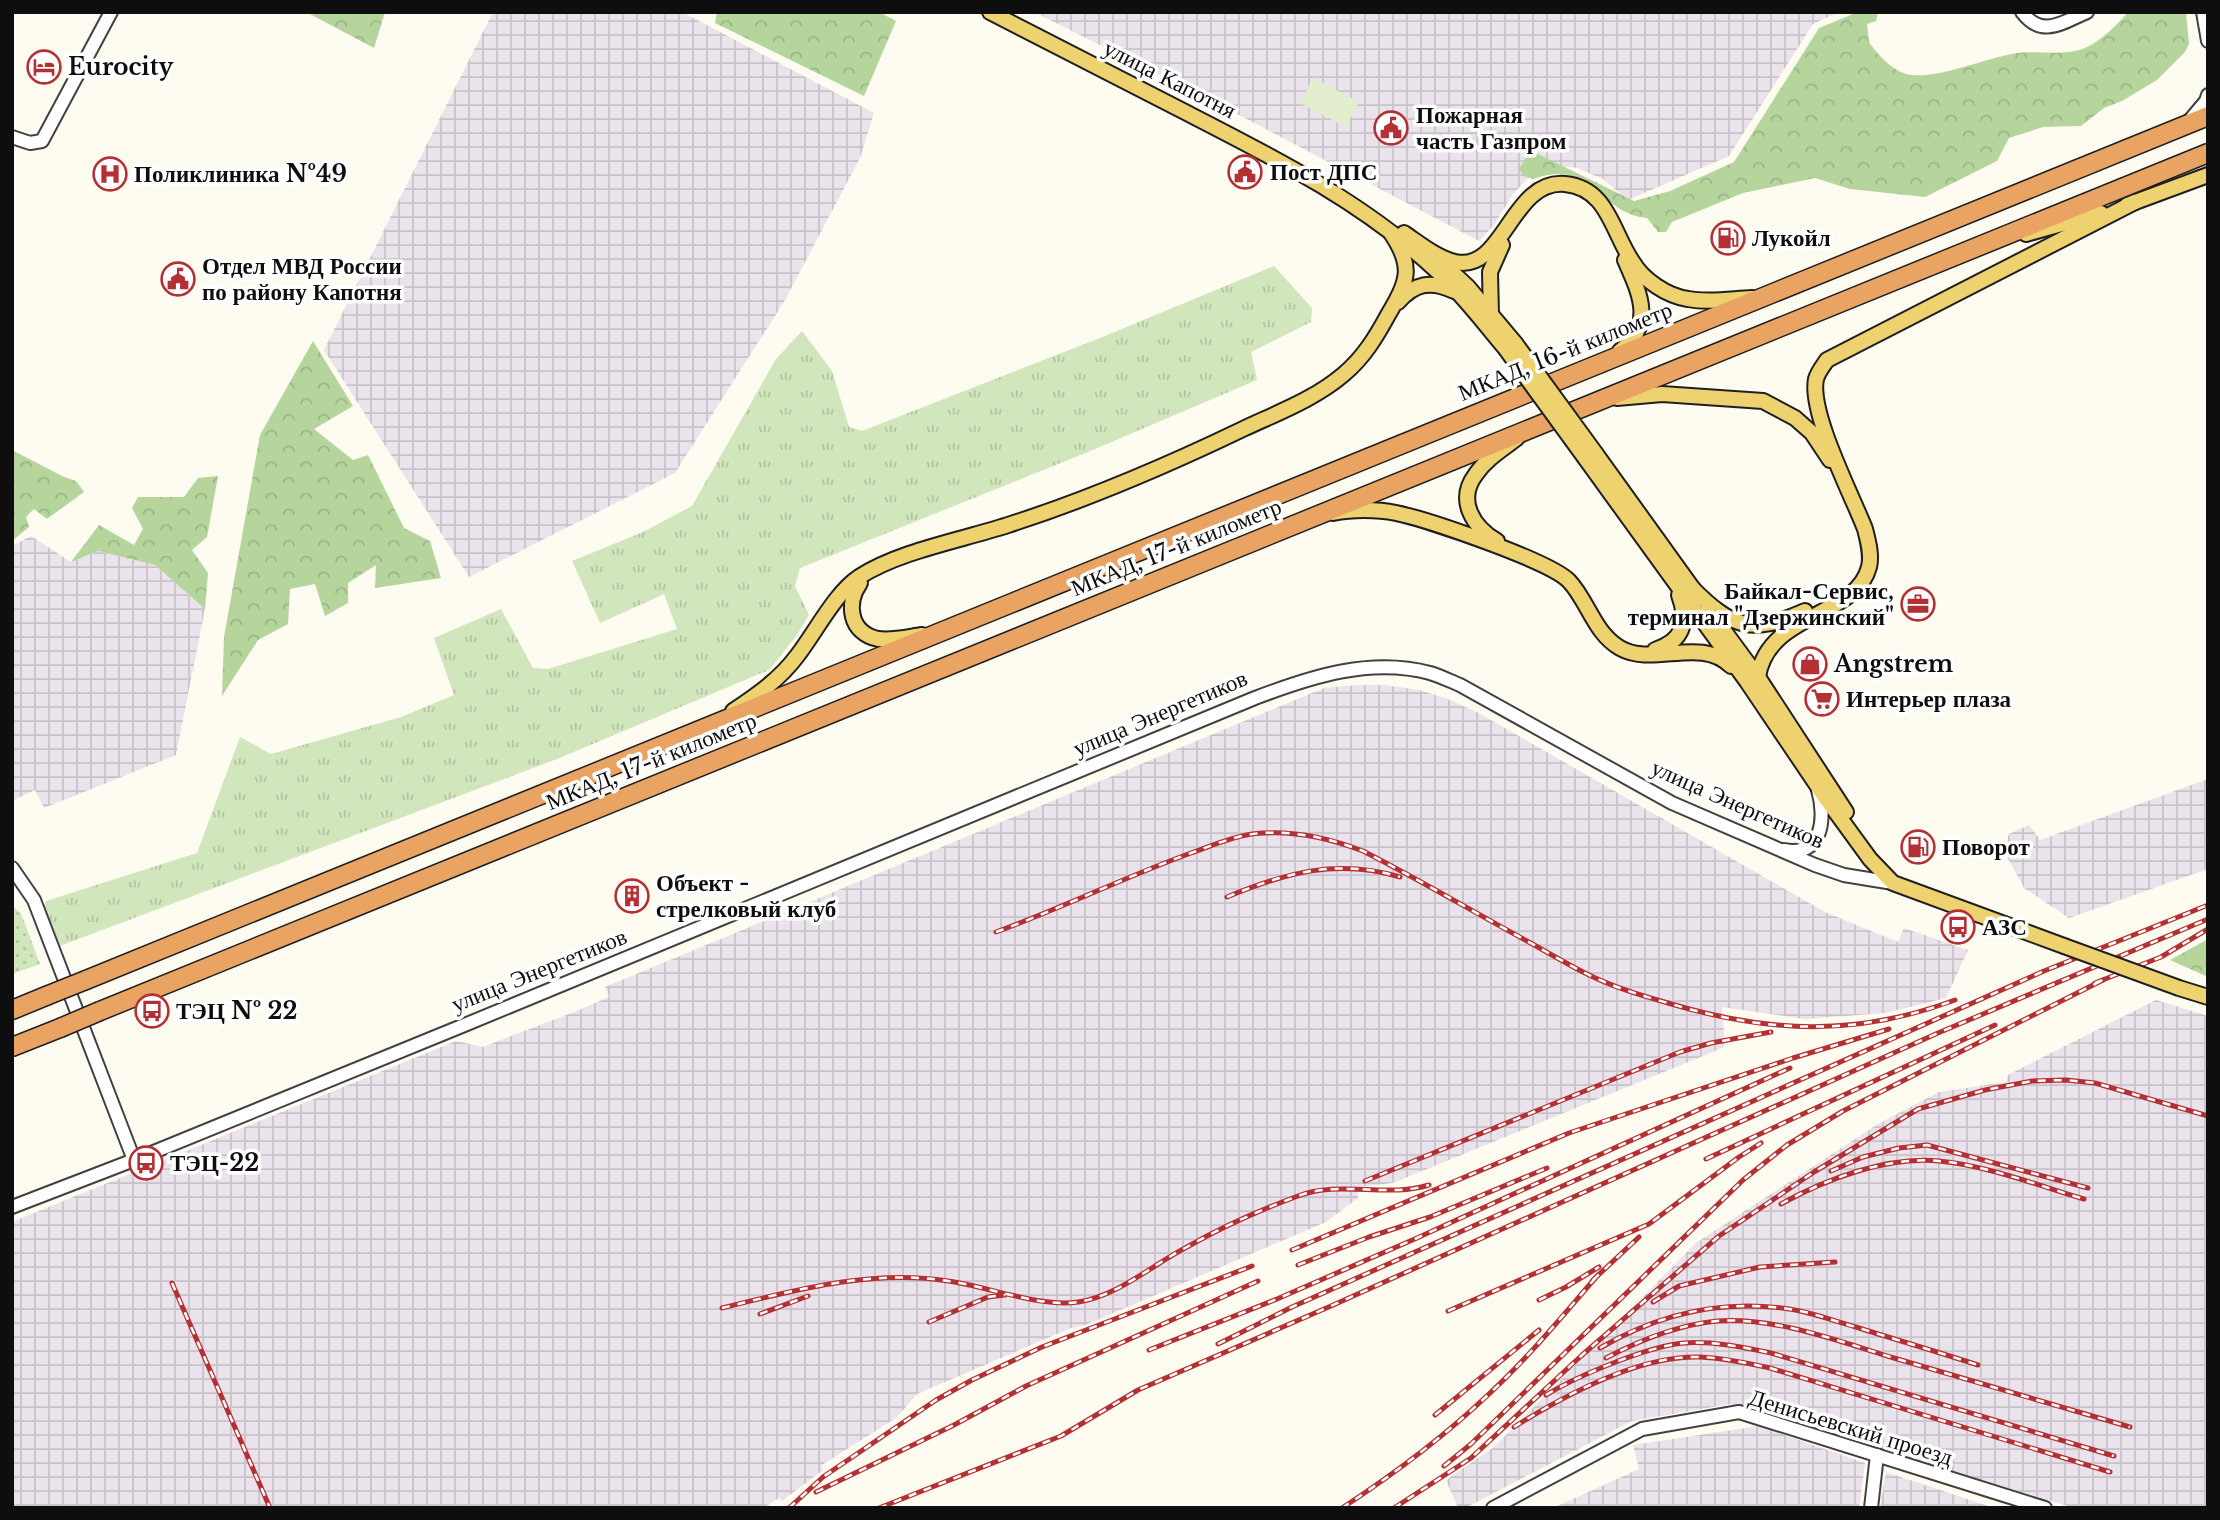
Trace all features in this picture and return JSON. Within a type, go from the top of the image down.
[{"type":"highway","name":"МКАД, 16-й километр","points":[[940,633],[2208,116]]},
{"type":"highway","points":[[1308,519],[2208,153]]},
{"type":"highway","name":"МКАД, 17-й километр","points":[[12,1047],[1308,519]]},
{"type":"highway","name":"МКАД, 17-й километр","points":[[12,1010],[940,633]]},
{"type":"main road","name":"улица Капотня","points":[[990,12],[1328,188]]},
{"type":"main road","points":[[1959,254],[2135,202],[2208,175]]},
{"type":"main road","points":[[1429,250],[1455,262],[1473,262],[1488,252],[1533,194],[1554,184],[1567,184],[1593,195],[1604,206],[1632,262],[1656,286],[1687,299],[1707,301],[1761,298]]},
{"type":"main road","points":[[1328,188],[1424,260],[1510,346]]},
{"type":"main road","points":[[1328,188],[1359,202],[1429,250],[1468,287],[1491,315],[1510,346],[1590,456],[1691,587],[1893,884]]},
{"type":"main road","points":[[1491,315],[1490,272],[1493,260],[1509,233],[1528,208],[1539,197],[1553,189],[1582,193],[1592,199],[1612,229],[1642,302],[1640,327],[1633,341],[1611,358]]},
{"type":"main road","points":[[1753,680],[1762,659],[1788,630],[1850,595],[1862,583],[1869,566],[1870,547],[1866,530],[1816,400],[1816,381],[1827,360],[2135,202]]},
{"type":"main road","points":[[706,728],[750,700],[785,671],[851,584],[887,562],[1096,495],[1306,400],[1328,387],[1361,358],[1392,308],[1406,279],[1407,260],[1391,233]]},
{"type":"main road","points":[[1392,308],[1408,292],[1424,284],[1444,286],[1459,293]]},
{"type":"main road","points":[[1591,403],[1626,396],[1662,394],[1763,401],[1795,418],[1812,433],[1828,455],[1862,531],[1866,550],[1866,566],[1859,581],[1849,591],[1785,620],[1761,626],[1727,618],[1691,587]]},
{"type":"main road","points":[[1531,428],[1487,462],[1471,482],[1467,500],[1469,513],[1475,524],[1486,535],[1554,566],[1575,579],[1588,594],[1608,631],[1617,642],[1628,648],[1656,650],[1676,640],[1681,630],[1684,610],[1674,581]]},
{"type":"main road","points":[[1590,456],[1674,581],[1753,680],[1816,783],[1870,859],[1893,884]]},
{"type":"main road","points":[[1308,519],[1341,511],[1393,512],[1413,516],[1552,569],[1577,590],[1596,624],[1617,646],[1631,653],[1646,655],[1683,652],[1714,656],[1726,660],[1753,680]]},
{"type":"main road","points":[[871,571],[854,593],[851,602],[855,623],[861,630],[869,636],[887,640],[940,633]]},
{"type":"main road","name":"улица Энергетиков","points":[[1893,884],[2208,997]]},
{"type":"street","points":[[12,137],[30,143],[42,141],[111,12]]},
{"type":"street","points":[[2022,12],[2029,22],[2039,27],[2050,27],[2088,12]]},
{"type":"street","points":[[2203,12],[2208,41]]},
{"type":"street","points":[[2175,130],[2193,118],[2208,96]]},
{"type":"street","name":"улица Энергетиков","points":[[12,1207],[134,1160],[860,863],[1255,698],[1299,682],[1342,671],[1373,667],[1429,673],[1460,685],[1672,803],[1770,847],[1844,875],[1893,884]]},
{"type":"street","points":[[1770,847],[1793,852],[1804,849],[1816,839],[1822,828],[1823,817],[1816,783]]},
{"type":"street","points":[[12,868],[34,900],[134,1160]]},
{"type":"street","name":"Денисьевский проезд","points":[[1493,1508],[1642,1429],[1739,1412],[2045,1508]]},
{"type":"street","points":[[1871,1508],[1877,1455]]},
{"type":"shaded area","points":[[493,12],[682,12],[874,113],[860,158],[785,300],[675,473],[469,577],[324,350]]},
{"type":"shaded area","points":[[1034,12],[1839,12],[1813,24],[1729,156],[1628,200],[1603,179],[1577,168],[1551,165],[1530,176],[1513,194],[1494,225],[1479,241],[1239,115]]},
{"type":"shaded area","points":[[31,536],[71,562],[98,551],[155,565],[205,609],[176,755],[44,808],[35,790],[12,801],[12,546]]},
{"type":"shaded area","points":[[1385,685],[1419,690],[1445,698],[1477,712],[1825,912],[1898,942],[1904,928],[1968,950],[1946,998],[1886,1013],[1805,1019],[1722,1007],[1725,1047],[1393,1183],[1357,1187],[1358,1198],[1326,1222],[917,1394],[896,1418],[822,1465],[823,1470],[782,1501],[779,1498],[763,1508],[12,1508],[12,1222],[456,1041],[483,1047],[579,1010],[609,997],[605,987],[1324,688]]},
{"type":"shaded area","points":[[2208,779],[2208,869],[2069,918],[2024,888],[2004,851],[2009,834],[2029,825],[2040,840]]},
{"type":"shaded area","points":[[2156,1000],[2208,1016],[2208,1508],[2074,1508],[1730,1404],[1632,1421],[1465,1508],[1458,1508],[1446,1480],[1494,1447],[1696,1243],[1878,1124],[1939,1092],[2006,1082],[2008,1075]]},
{"type":"shaded area","points":[[1759,1426],[1865,1463],[1859,1508],[1553,1508],[1639,1469],[1633,1445]]},
{"type":"shaded area","points":[[1886,1472],[1994,1508],[1880,1508]]},
{"type":"green space","points":[[306,12],[385,12],[374,48]]},
{"type":"green space","points":[[717,12],[879,12],[896,21],[864,96],[715,23]]},
{"type":"green space","points":[[1858,12],[1878,12],[1876,21],[1867,24],[1869,42],[1895,69],[1906,74],[1930,75],[2012,54],[2078,50],[2104,36],[2128,12],[2186,12],[2189,44],[2185,52],[2157,80],[2122,101],[2104,108],[2081,126],[2043,127],[2009,138],[1997,161],[1925,197],[1850,189],[1815,178],[1743,193],[1672,222],[1666,232],[1658,232],[1647,218],[1617,207],[1583,180],[1570,175],[1553,174],[1533,179],[1524,176],[1519,169],[1528,154],[1538,154],[1634,201],[1670,191],[1734,162],[1819,28]]},
{"type":"green space","points":[[1313,78],[1359,102],[1346,127],[1300,103]]},
{"type":"green space","points":[[1274,266],[1312,308],[1311,322],[1251,352],[1257,380],[1088,452],[800,568],[795,586],[809,615],[769,670],[557,759],[57,947],[44,907],[46,901],[197,853],[240,737],[271,754],[401,717],[454,695],[434,638],[501,609],[533,668],[548,669],[677,629],[664,594],[600,623],[572,561],[643,532],[692,506],[776,359],[802,331],[832,371],[849,427],[862,431],[1100,338]]},
{"type":"green space","points":[[313,341],[353,406],[314,429],[353,460],[368,455],[404,528],[430,541],[441,578],[375,588],[376,565],[348,583],[348,603],[325,616],[315,584],[290,589],[288,624],[258,640],[222,696],[224,637],[260,435]]},
{"type":"green space","points":[[12,450],[76,481],[84,492],[47,519],[34,509],[26,517],[29,527],[12,541]]},
{"type":"green space","points":[[218,476],[207,537],[192,550],[208,573],[205,609],[155,565],[98,551],[71,562],[99,525],[134,545],[143,529],[132,508],[138,497],[184,497],[198,478]]},
{"type":"green space","points":[[12,906],[21,913],[40,964],[12,974]]},
{"type":"green space","points":[[2208,939],[2208,977],[2170,960]]},
{"type":"railway","points":[[996,932],[1226,840],[1244,835],[1289,833],[1327,840],[1363,851],[1597,979],[1637,994],[1705,1013],[1777,1025],[1812,1027],[1882,1020],[1955,1000]]},
{"type":"railway","points":[[1227,897],[1270,881],[1312,871],[1355,869],[1400,877]]},
{"type":"railway","points":[[1218,1344],[1292,1307],[2044,971],[2208,905]]},
{"type":"railway","points":[[879,1508],[1061,1436],[1138,1390],[1938,1033],[2208,919]]},
{"type":"railway","points":[[2095,983],[2161,957],[2208,929]]},
{"type":"railway","points":[[1444,1466],[1471,1444],[1743,1180],[1787,1145],[1843,1111],[2103,980]]},
{"type":"railway","points":[[1706,1159],[1995,1025]]},
{"type":"railway","points":[[1292,1250],[1569,1133],[1889,1029]]},
{"type":"railway","points":[[1365,1181],[1680,1052],[1711,1043],[1771,1032]]},
{"type":"railway","points":[[1149,1350],[1277,1299],[1417,1238],[1790,1068]]},
{"type":"railway","points":[[1394,1508],[1471,1458],[1581,1356],[1719,1236],[1814,1172],[1918,1109],[1985,1090],[2032,1081],[2066,1080],[2095,1083],[2208,1116]]},
{"type":"railway","points":[[1448,1311],[1649,1224],[1761,1143]]},
{"type":"railway","points":[[1831,1171],[1863,1157],[1899,1148],[1927,1145],[2088,1188]]},
{"type":"railway","points":[[1781,1204],[1817,1186],[1857,1171],[1919,1160],[1975,1167],[2084,1199]]},
{"type":"railway","points":[[1298,1265],[1430,1217],[1547,1168]]},
{"type":"railway","points":[[722,1308],[834,1283],[891,1278],[948,1281],[1047,1302],[1078,1302],[1107,1293],[1214,1233],[1298,1196],[1330,1189],[1397,1190],[1429,1185]]},
{"type":"railway","points":[[1593,1280],[1639,1237]]},
{"type":"railway","points":[[1653,1302],[1679,1286],[1760,1267],[1835,1262]]},
{"type":"railway","points":[[789,1508],[823,1477],[936,1400],[972,1380],[1042,1347],[1252,1266]]},
{"type":"railway","points":[[1539,1300],[1599,1267]]},
{"type":"railway","points":[[1342,1508],[1419,1454],[1473,1409],[1532,1350],[1598,1275]]},
{"type":"railway","points":[[816,1492],[954,1425],[1026,1386],[1258,1281]]},
{"type":"railway","points":[[172,1283],[270,1508]]},
{"type":"railway","points":[[929,1322],[988,1297],[1005,1295]]},
{"type":"railway","points":[[760,1314],[808,1296]]},
{"type":"railway","points":[[1600,1348],[1645,1326],[1691,1312],[1764,1306],[1814,1314],[1978,1365]]},
{"type":"railway","points":[[1606,1358],[1646,1339],[1688,1326],[1717,1321],[1762,1323],[1829,1338],[2130,1427]]},
{"type":"railway","points":[[1435,1415],[1539,1330]]},
{"type":"railway","points":[[1546,1395],[1594,1371],[1652,1350],[1684,1343],[1717,1344],[1771,1353],[2114,1456]]},
{"type":"railway","points":[[1514,1427],[1603,1379],[1652,1363],[1700,1357],[1770,1368],[2110,1472]]},
{"type":"place","name":"Eurocity","points":[[44,67]]},
{"type":"place","name":"Пожарная часть Газпром","points":[[1391,128]]},
{"type":"place","name":"Пост ДПС","points":[[1245,172]]},
{"type":"place","name":"Поликлиника №49","points":[[110,174]]},
{"type":"place","name":"Лукойл","points":[[1728,238]]},
{"type":"place","name":"Отдел МВД России по району Капотня","points":[[178,279]]},
{"type":"place","name":"Байкал-Сервис, терминал \"Дзержинский\"","points":[[1918,604]]},
{"type":"place","name":"Angstrem","points":[[1810,664]]},
{"type":"place","name":"Интерьер плаза","points":[[1822,699]]},
{"type":"place","name":"Поворот","points":[[1918,847]]},
{"type":"place","name":"Объект - стрелковый клуб","points":[[632,896]]},
{"type":"place","name":"АЗС","points":[[1958,927]]},
{"type":"place","name":"ТЭЦ № 22","points":[[152,1011]]},
{"type":"place","name":"ТЭЦ-22","points":[[146,1163]]}]
